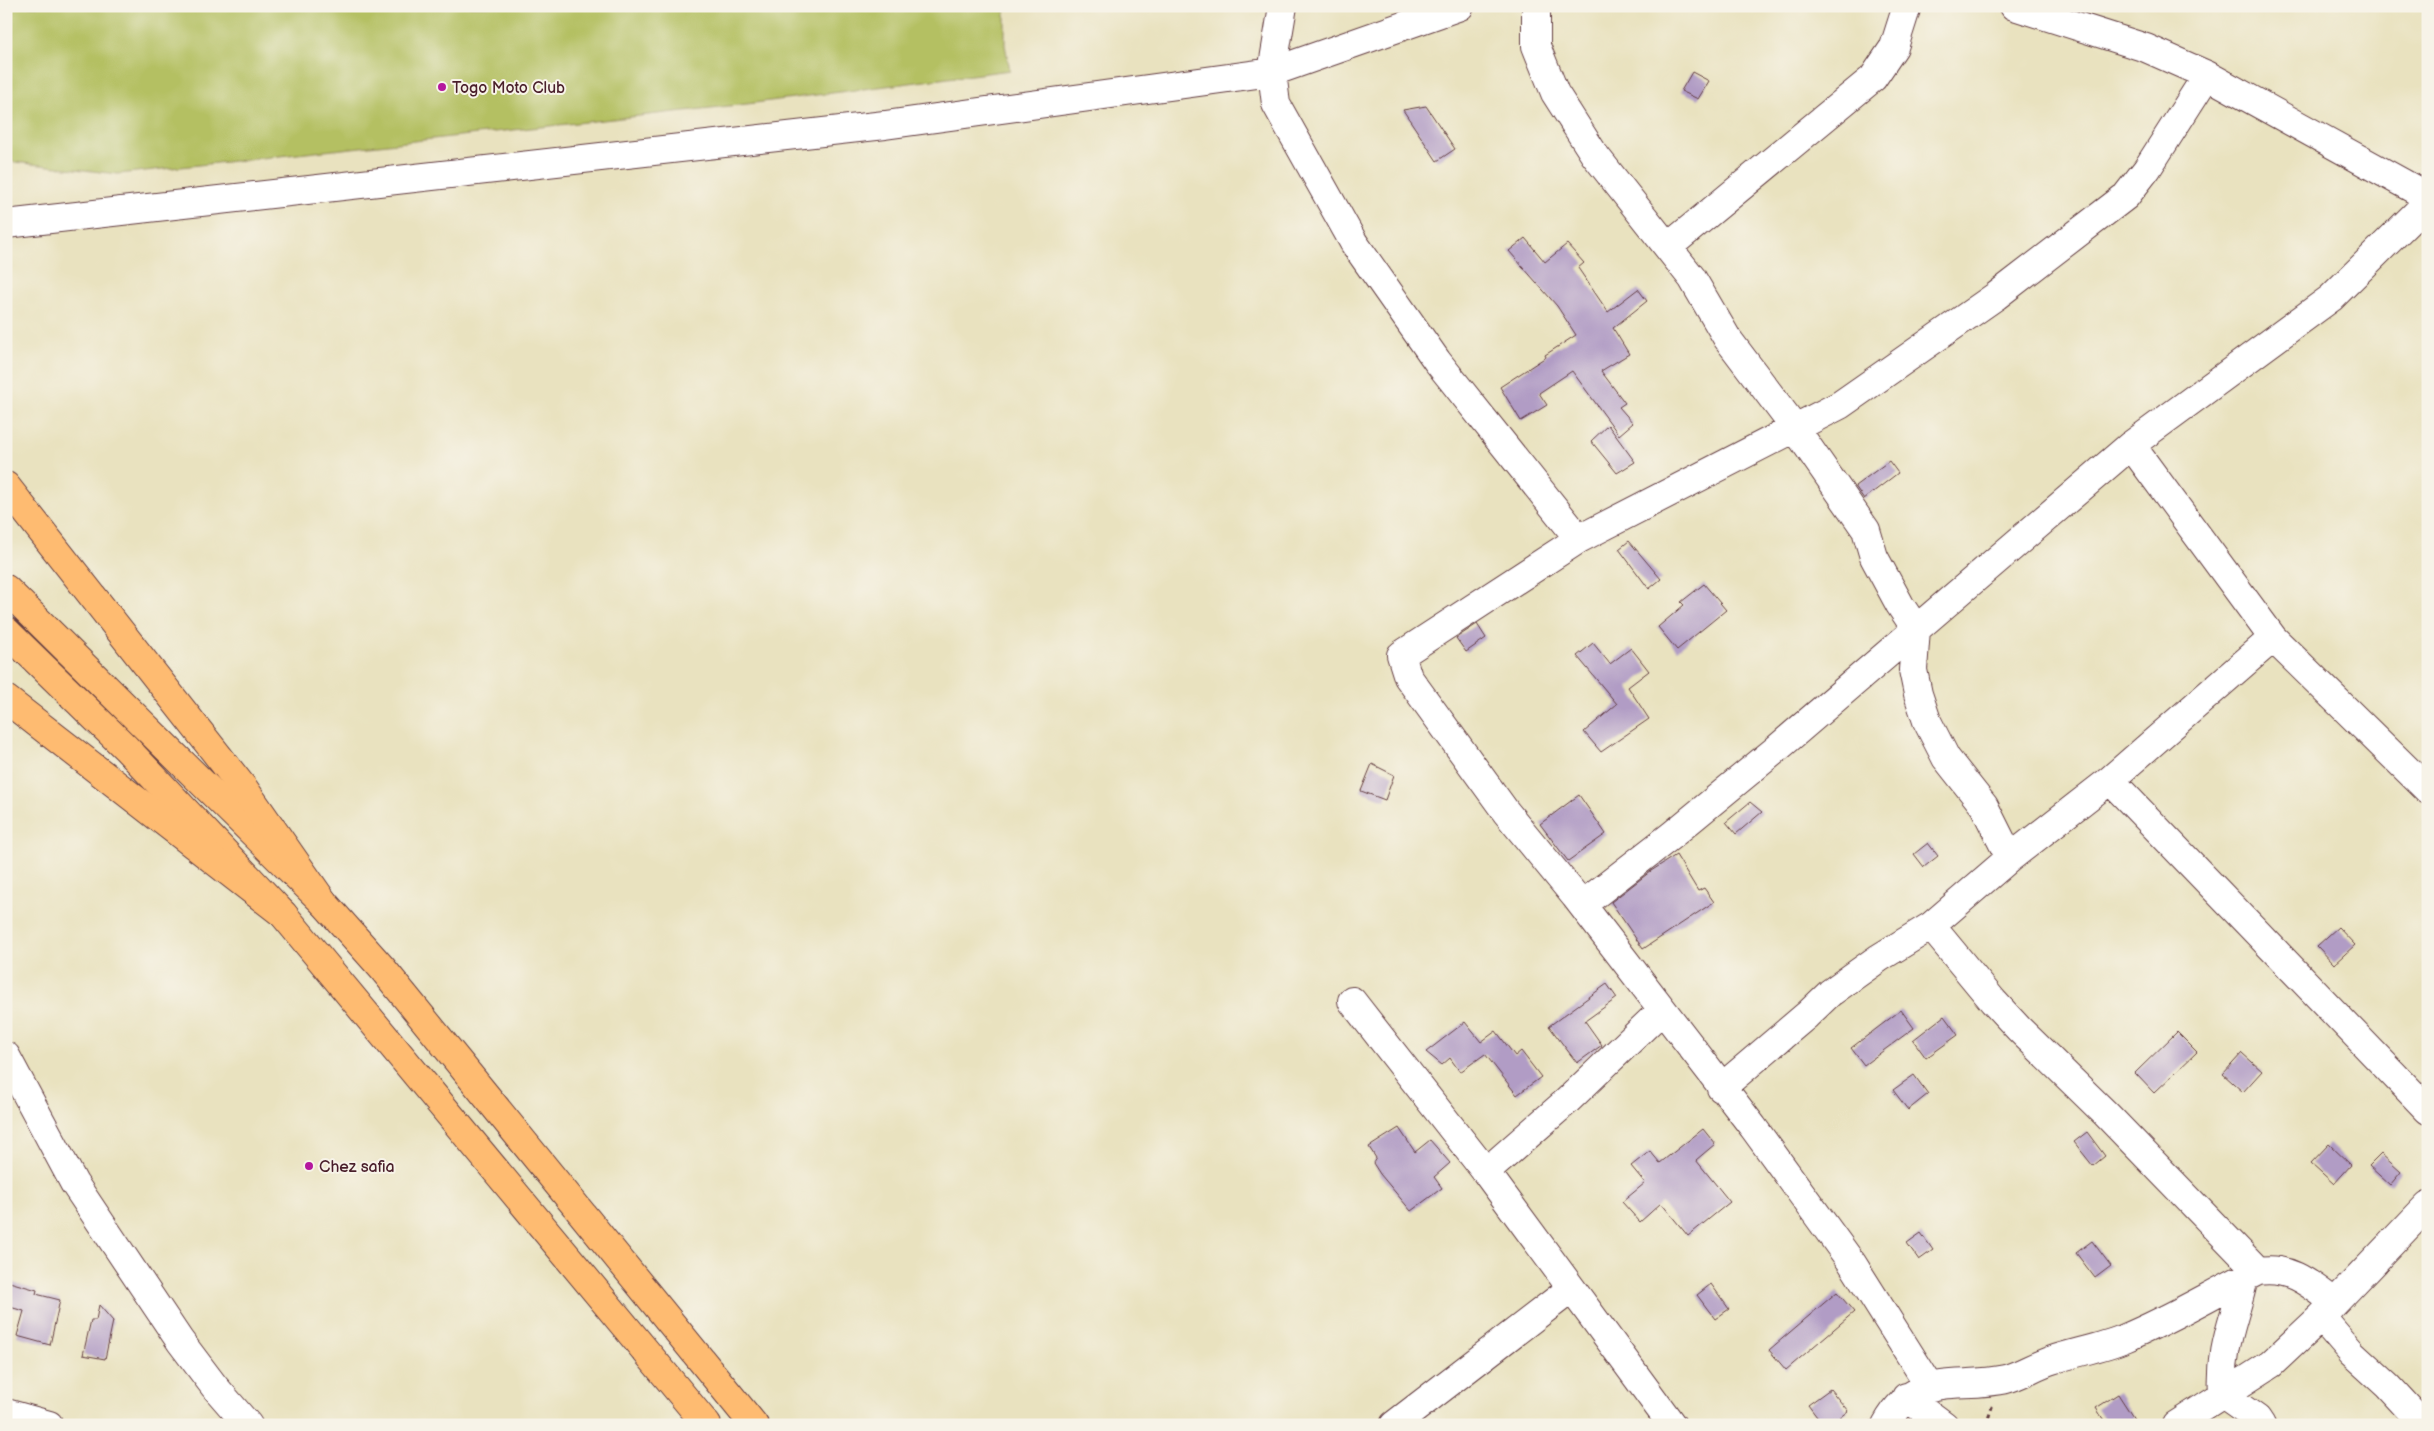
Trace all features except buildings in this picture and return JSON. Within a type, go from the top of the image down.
[{"type":"main road","points":[[6,486],[245,790],[324,903]]},
{"type":"main road","points":[[6,589],[324,903],[382,968],[754,1425]]},
{"type":"main road","points":[[6,631],[140,762],[283,914],[707,1425]]},
{"type":"main road","points":[[6,699],[283,914]]},
{"type":"street","points":[[1283,6],[1272,72],[1276,104],[1354,242],[1437,362],[1578,539]]},
{"type":"street","points":[[6,224],[885,124],[1272,72],[1460,6]]},
{"type":"street","points":[[1536,6],[1536,46],[1555,93],[1594,154],[1692,278],[1738,354],[1795,428],[1866,530],[1874,557],[1900,605],[1916,629],[1913,670],[1918,694],[1928,720],[1946,758],[1984,806],[2010,858]]},
{"type":"street","points":[[1668,246],[1873,78],[1894,47],[1907,6]]},
{"type":"street","points":[[2014,6],[2146,48],[2207,74],[2428,197]]},
{"type":"street","points":[[1944,1425],[1918,1391],[1852,1263],[1753,1127],[1721,1088],[1582,905],[1506,812],[1408,677],[1401,655],[1578,539],[1840,406],[1996,296],[2126,196],[2147,169],[2207,74]]},
{"type":"street","points":[[1582,905],[1672,835],[1773,752],[2131,445],[2331,298],[2428,202]]},
{"type":"street","points":[[2131,445],[2273,638],[2428,790]]},
{"type":"street","points":[[1721,1088],[1830,993],[1879,958],[1931,926],[2010,858],[2110,780],[2273,638]]},
{"type":"street","points":[[2110,780],[2428,1110]]},
{"type":"street","points":[[1931,926],[1992,1001],[2106,1114],[2251,1274]]},
{"type":"street","points":[[1352,1001],[1486,1172],[1672,1425]]},
{"type":"street","points":[[1486,1172],[1567,1101],[1662,1010]]},
{"type":"street","points":[[6,1056],[74,1183],[180,1341],[214,1386],[248,1425]]},
{"type":"street","points":[[2176,1425],[2271,1364],[2328,1310],[2428,1205]]},
{"type":"street","points":[[1886,1425],[1893,1411],[1918,1391],[2007,1378],[2051,1360],[2110,1343],[2156,1324],[2251,1274],[2271,1269],[2286,1271],[2302,1278],[2328,1310],[2346,1347],[2424,1425]]},
{"type":"street","points":[[2223,1395],[2222,1376],[2226,1335],[2251,1274]]},
{"type":"street","points":[[1394,1425],[1571,1289]]},
{"type":"street","points":[[2223,1395],[2257,1419],[2261,1425]]},
{"type":"street","points":[[6,1413],[49,1425]]},
{"type":"green space","name":"Togo Moto Club","points":[[6,6],[1005,6],[1005,45],[1010,70],[747,104],[118,174],[6,161]]},
{"type":"place","name":"Togo Moto Club","points":[[442,87]]},
{"type":"place","name":"Chez safia","points":[[309,1166]]}]
